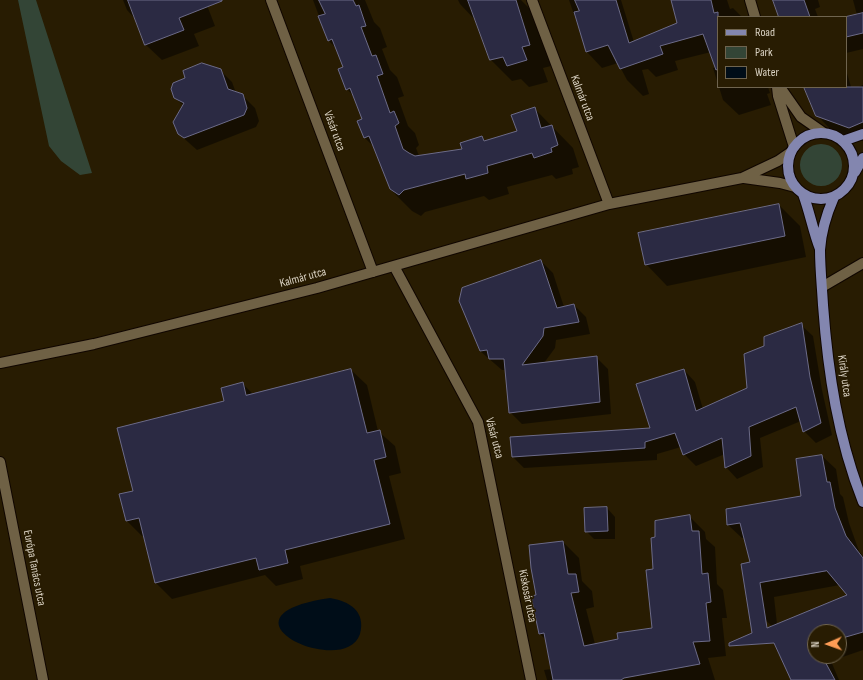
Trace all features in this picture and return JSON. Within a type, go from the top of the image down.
[{"type":"main road","points":[[854,174],[853,156],[843,141],[824,133],[807,136],[793,149],[788,162],[788,173],[795,187],[803,194],[818,200],[834,197],[847,188],[863,158]]},
{"type":"main road","points":[[843,141],[863,134]]},
{"type":"main road","name":"Király utca","points":[[803,194],[809,210],[812,229],[820,249]]},
{"type":"main road","name":"Király utca","points":[[834,197],[828,210],[820,249],[829,366],[838,418],[847,455],[863,502]]},
{"type":"street","name":"Vásár utca","points":[[271,0],[373,272]]},
{"type":"street","name":"Kalmár utca","points":[[532,0],[609,204]]},
{"type":"street","points":[[750,0],[755,16]]},
{"type":"street","points":[[778,88],[778,96],[793,149]]},
{"type":"street","points":[[779,88],[801,117],[824,133]]},
{"type":"street","name":"Kalmár utca","points":[[0,363],[94,344],[317,288],[609,204],[742,178],[778,161],[793,149]]},
{"type":"street","name":"Kalmár utca","points":[[742,178],[774,182],[795,187]]},
{"type":"street","points":[[822,287],[863,263]]},
{"type":"street","name":"Vásár utca","points":[[394,266],[478,422],[498,517]]},
{"type":"street","name":"Európa Tanács utca","points":[[0,462],[43,680]]},
{"type":"street","name":"Kiskosár utca","points":[[498,517],[531,680]]},
{"type":"green space","points":[[18,0],[36,0],[92,173],[80,175],[61,161],[49,146]]},
{"type":"green space","points":[[817,144],[825,144],[833,147],[839,153],[842,165],[839,177],[833,183],[825,186],[817,186],[809,183],[803,177],[800,169],[800,161],[803,153],[809,147]]},
{"type":"water","points":[[330,598],[337,599],[354,608],[361,619],[360,634],[349,646],[331,650],[311,648],[292,640],[281,629],[280,618],[295,607]]},
{"type":"building","points":[[128,0],[222,1],[179,18],[184,30],[145,45]]},
{"type":"building","points":[[319,0],[353,0],[356,6],[359,5],[366,26],[361,27],[372,56],[376,55],[383,74],[377,76],[390,113],[394,111],[399,123],[395,126],[403,149],[409,153],[415,156],[462,149],[460,143],[482,136],[484,141],[517,131],[511,115],[535,107],[541,128],[552,125],[558,145],[551,148],[552,152],[534,158],[532,153],[487,166],[488,173],[466,179],[465,174],[404,190],[399,195],[390,189],[369,136],[364,138],[357,121],[362,119],[350,88],[346,90],[338,69],[343,67],[332,39],[328,41],[318,16],[325,14]]},
{"type":"building","points":[[468,0],[516,0],[530,45],[522,47],[527,60],[507,66],[503,57],[490,60]]},
{"type":"building","points":[[575,0],[616,0],[629,43],[677,23],[671,0],[711,0],[714,13],[718,12],[717,70],[703,34],[660,46],[663,54],[620,69],[608,45],[586,52],[574,12],[579,11]]},
{"type":"building","points":[[773,0],[804,0],[810,16],[779,16]]},
{"type":"building","points":[[863,13],[863,33],[847,37],[847,17]]},
{"type":"building","points":[[202,63],[221,69],[228,89],[243,94],[247,108],[244,115],[184,138],[178,134],[173,122],[184,103],[174,98],[171,89],[173,83],[185,78],[183,71]]},
{"type":"building","points":[[863,87],[863,122],[849,128],[816,116],[804,88]]},
{"type":"building","points":[[779,204],[785,236],[645,265],[638,233]]},
{"type":"building","points":[[541,260],[557,308],[574,304],[579,322],[544,328],[543,336],[522,365],[597,356],[600,402],[509,413],[504,359],[489,359],[487,350],[480,351],[459,301],[462,288]]},
{"type":"building","points":[[802,323],[810,377],[821,423],[803,432],[796,407],[749,427],[751,456],[725,468],[722,438],[683,455],[675,433],[645,442],[645,448],[512,457],[510,437],[650,428],[636,384],[684,369],[696,411],[747,388],[744,354],[764,346],[764,337]]},
{"type":"building","points":[[351,369],[367,433],[380,430],[386,457],[374,460],[390,524],[285,550],[288,563],[259,570],[256,558],[155,583],[139,518],[126,521],[119,494],[133,491],[117,428],[224,401],[221,388],[243,382],[246,395]]},
{"type":"building","points":[[822,455],[827,482],[830,482],[835,508],[846,536],[863,558],[863,632],[847,637],[847,624],[807,624],[807,664],[826,664],[835,680],[791,680],[774,643],[729,646],[729,643],[752,633],[741,564],[750,562],[740,523],[727,525],[726,509],[801,496],[796,459]],"holes":[[[827,571],[847,595],[767,628],[760,583]]]},
{"type":"building","points":[[607,507],[608,531],[585,532],[584,508]]},
{"type":"building","points":[[690,515],[692,531],[699,531],[702,574],[708,573],[711,602],[706,603],[710,641],[693,642],[700,664],[624,678],[621,680],[553,680],[544,633],[539,634],[531,596],[536,595],[531,568],[529,545],[563,541],[568,574],[576,574],[579,592],[571,593],[584,646],[618,639],[617,633],[652,628],[646,570],[653,569],[651,538],[655,537],[655,521]]}]
